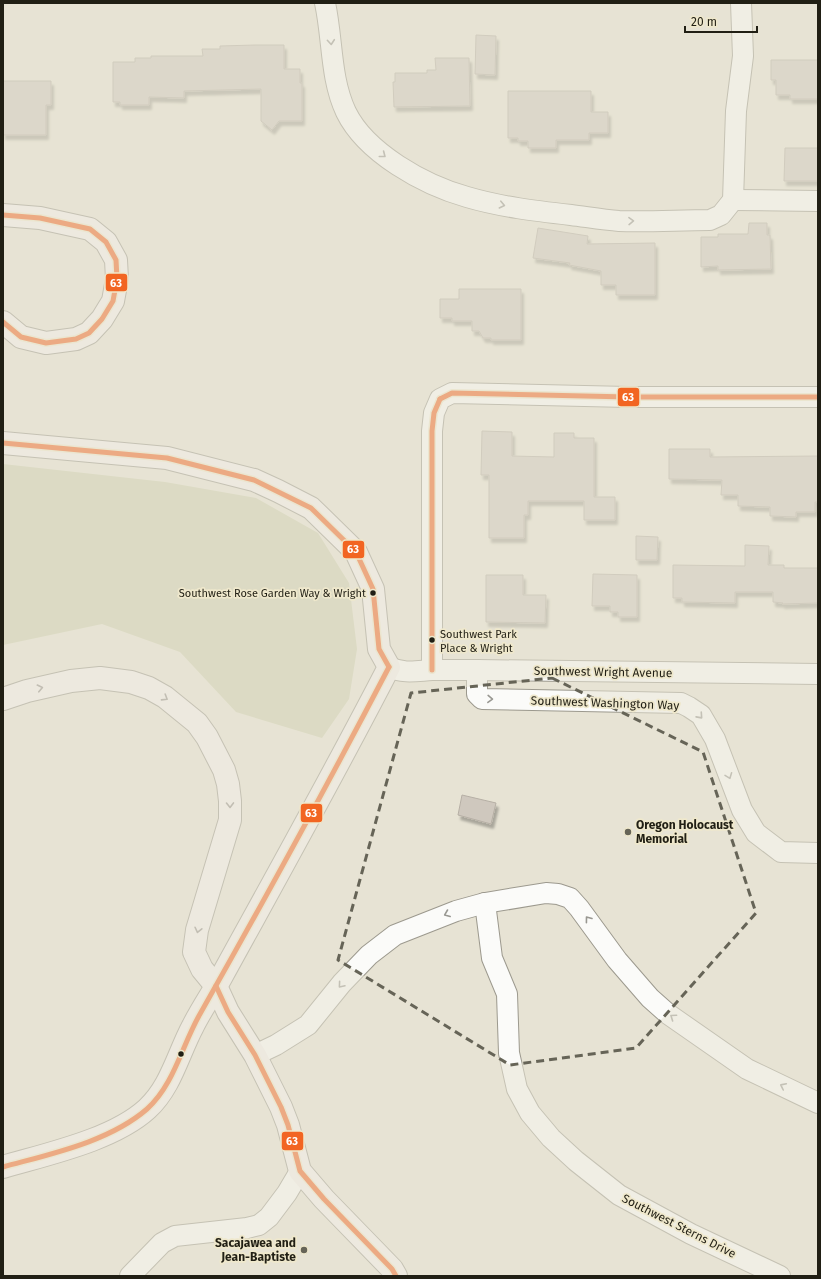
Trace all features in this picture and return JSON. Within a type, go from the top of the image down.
[{"type":"street","points":[[325,3],[330,24],[334,79],[339,95],[346,113],[354,126],[384,157],[419,178],[466,197],[517,208],[618,221],[710,220],[721,215],[733,200],[736,111],[743,56],[741,3]]},
{"type":"street","points":[[733,200],[818,201]]},
{"type":"street","points":[[3,215],[40,218],[90,229],[106,242],[116,260],[118,279],[114,301],[102,319],[89,333],[76,339],[46,343],[21,337],[3,322]]},
{"type":"street","points":[[432,670],[432,431],[434,412],[440,399],[452,393],[636,397],[818,397]]},
{"type":"street","points":[[3,443],[167,458],[254,480],[311,508],[356,552],[373,589],[379,648],[389,667],[368,708],[193,1026],[166,1086],[158,1098],[147,1110],[134,1119],[96,1139],[3,1167]]},
{"type":"street","name":"Southwest Wright Avenue","points":[[389,667],[397,671],[410,672],[432,670],[477,670],[818,674]]},
{"type":"street","name":"Southwest Washington Way","points":[[477,670],[477,694],[482,699],[681,703],[689,707],[701,716],[714,739],[742,810],[756,833],[781,852],[818,853]]},
{"type":"street","points":[[3,700],[27,691],[72,681],[100,678],[131,682],[166,697],[197,723],[207,737],[224,770],[230,801],[230,820],[197,930],[194,952],[202,970],[216,986],[228,1012],[255,1055],[281,1107],[288,1125],[300,1171],[324,1199],[392,1269],[396,1276]]},
{"type":"street","points":[[255,1055],[276,1045],[308,1025],[342,983],[369,955],[395,936],[456,911],[485,903],[546,893],[558,894],[570,898],[617,960],[650,998],[668,1014],[747,1068],[818,1103]]},
{"type":"street","name":"Southwest Sterns Drive","points":[[485,903],[492,958],[507,994],[509,1053],[517,1089],[530,1113],[551,1138],[576,1161],[619,1195],[691,1234],[780,1276]]},
{"type":"street","points":[[130,1276],[162,1243],[176,1236],[247,1228],[259,1225],[269,1217],[287,1193],[300,1171]]},
{"type":"highlighted area","points":[[552,678],[703,752],[756,913],[636,1048],[510,1065],[338,960],[411,693]]},
{"type":"green space","points":[[3,464],[165,482],[256,498],[318,533],[349,583],[357,649],[349,699],[322,738],[236,712],[180,652],[102,624],[3,645]]},
{"type":"building","points":[[476,35],[496,36],[495,75],[475,74]]},
{"type":"building","points":[[284,45],[284,69],[300,69],[300,83],[302,83],[302,121],[279,121],[272,130],[261,121],[261,89],[184,91],[184,98],[149,97],[149,105],[120,105],[120,102],[113,102],[113,62],[135,62],[135,58],[151,58],[151,56],[203,56],[202,49],[220,49],[220,46]]},
{"type":"building","points":[[435,58],[469,58],[470,106],[394,107],[393,82],[395,82],[395,73],[427,73],[427,70],[436,70]]},
{"type":"building","points":[[771,60],[818,60],[818,99],[790,99],[790,95],[776,95],[776,80],[771,80]]},
{"type":"building","points":[[3,81],[51,81],[51,105],[46,105],[46,135],[3,135]]},
{"type":"building","points":[[508,91],[591,91],[591,112],[608,112],[608,133],[589,133],[589,140],[556,140],[556,148],[528,148],[528,141],[518,141],[518,138],[508,138]]},
{"type":"building","points":[[785,148],[818,148],[818,181],[784,181]]},
{"type":"building","points":[[749,223],[767,223],[767,235],[770,235],[771,269],[718,270],[718,266],[701,267],[701,237],[718,237],[718,234],[748,234]]},
{"type":"building","points":[[538,228],[588,236],[587,244],[655,243],[655,295],[616,295],[616,285],[601,285],[601,271],[569,265],[570,263],[533,258]]},
{"type":"building","points":[[459,289],[521,289],[521,340],[491,340],[491,338],[483,338],[479,331],[472,331],[472,321],[452,321],[452,318],[440,318],[440,299],[459,299]]},
{"type":"building","points":[[482,431],[512,432],[512,456],[554,457],[554,433],[574,433],[574,438],[594,438],[594,497],[615,497],[615,520],[584,520],[584,501],[528,501],[528,515],[524,515],[524,538],[489,538],[489,475],[481,475]]},
{"type":"building","points":[[669,449],[710,449],[710,457],[818,456],[818,502],[815,502],[815,512],[796,512],[796,517],[770,516],[770,507],[738,506],[738,495],[721,495],[722,480],[669,479]]},
{"type":"building","points":[[636,536],[658,537],[657,560],[636,560]]},
{"type":"building","points":[[745,545],[769,546],[768,565],[784,565],[784,568],[818,568],[818,603],[782,604],[783,603],[773,602],[773,592],[735,592],[735,603],[682,602],[682,598],[673,598],[673,565],[745,566]]},
{"type":"building","points":[[593,574],[637,575],[637,617],[618,617],[618,612],[610,612],[610,606],[592,606]]},
{"type":"building","points":[[486,575],[523,575],[523,595],[546,595],[545,623],[486,622]]},
{"type":"building","points":[[462,795],[496,803],[491,824],[458,815]]},
{"type":"transit line","name":"63","points":[[3,215],[40,218],[90,229],[106,242],[116,260],[117,279],[113,301],[102,319],[89,333],[76,339],[46,343],[21,337],[3,322]]},
{"type":"transit line","name":"63","points":[[440,399],[452,393],[628,397],[818,397]]},
{"type":"transit line","name":"63","points":[[432,670],[432,431],[434,413],[440,399]]},
{"type":"transit line","name":"63","points":[[3,443],[167,458],[254,480],[311,508],[356,552],[373,589],[379,649],[389,667]]},
{"type":"transit line","name":"63","points":[[3,1167],[59,1152],[97,1138],[132,1120],[147,1109],[156,1099],[171,1077],[200,1014],[296,841],[389,667]]},
{"type":"transit line","name":"63","points":[[216,986],[228,1012],[255,1055],[281,1107],[288,1125],[300,1171],[324,1199],[392,1269],[396,1276]]},
{"type":"place","name":"Southwest Rose Garden Way & Wright","points":[[373,593]]},
{"type":"place","name":"Southwest Park Place & Wright","points":[[432,640]]},
{"type":"place","name":"Oregon Holocaust Memorial","points":[[628,832]]},
{"type":"place","name":"Sacajawea and Jean-Baptiste","points":[[304,1250]]}]
